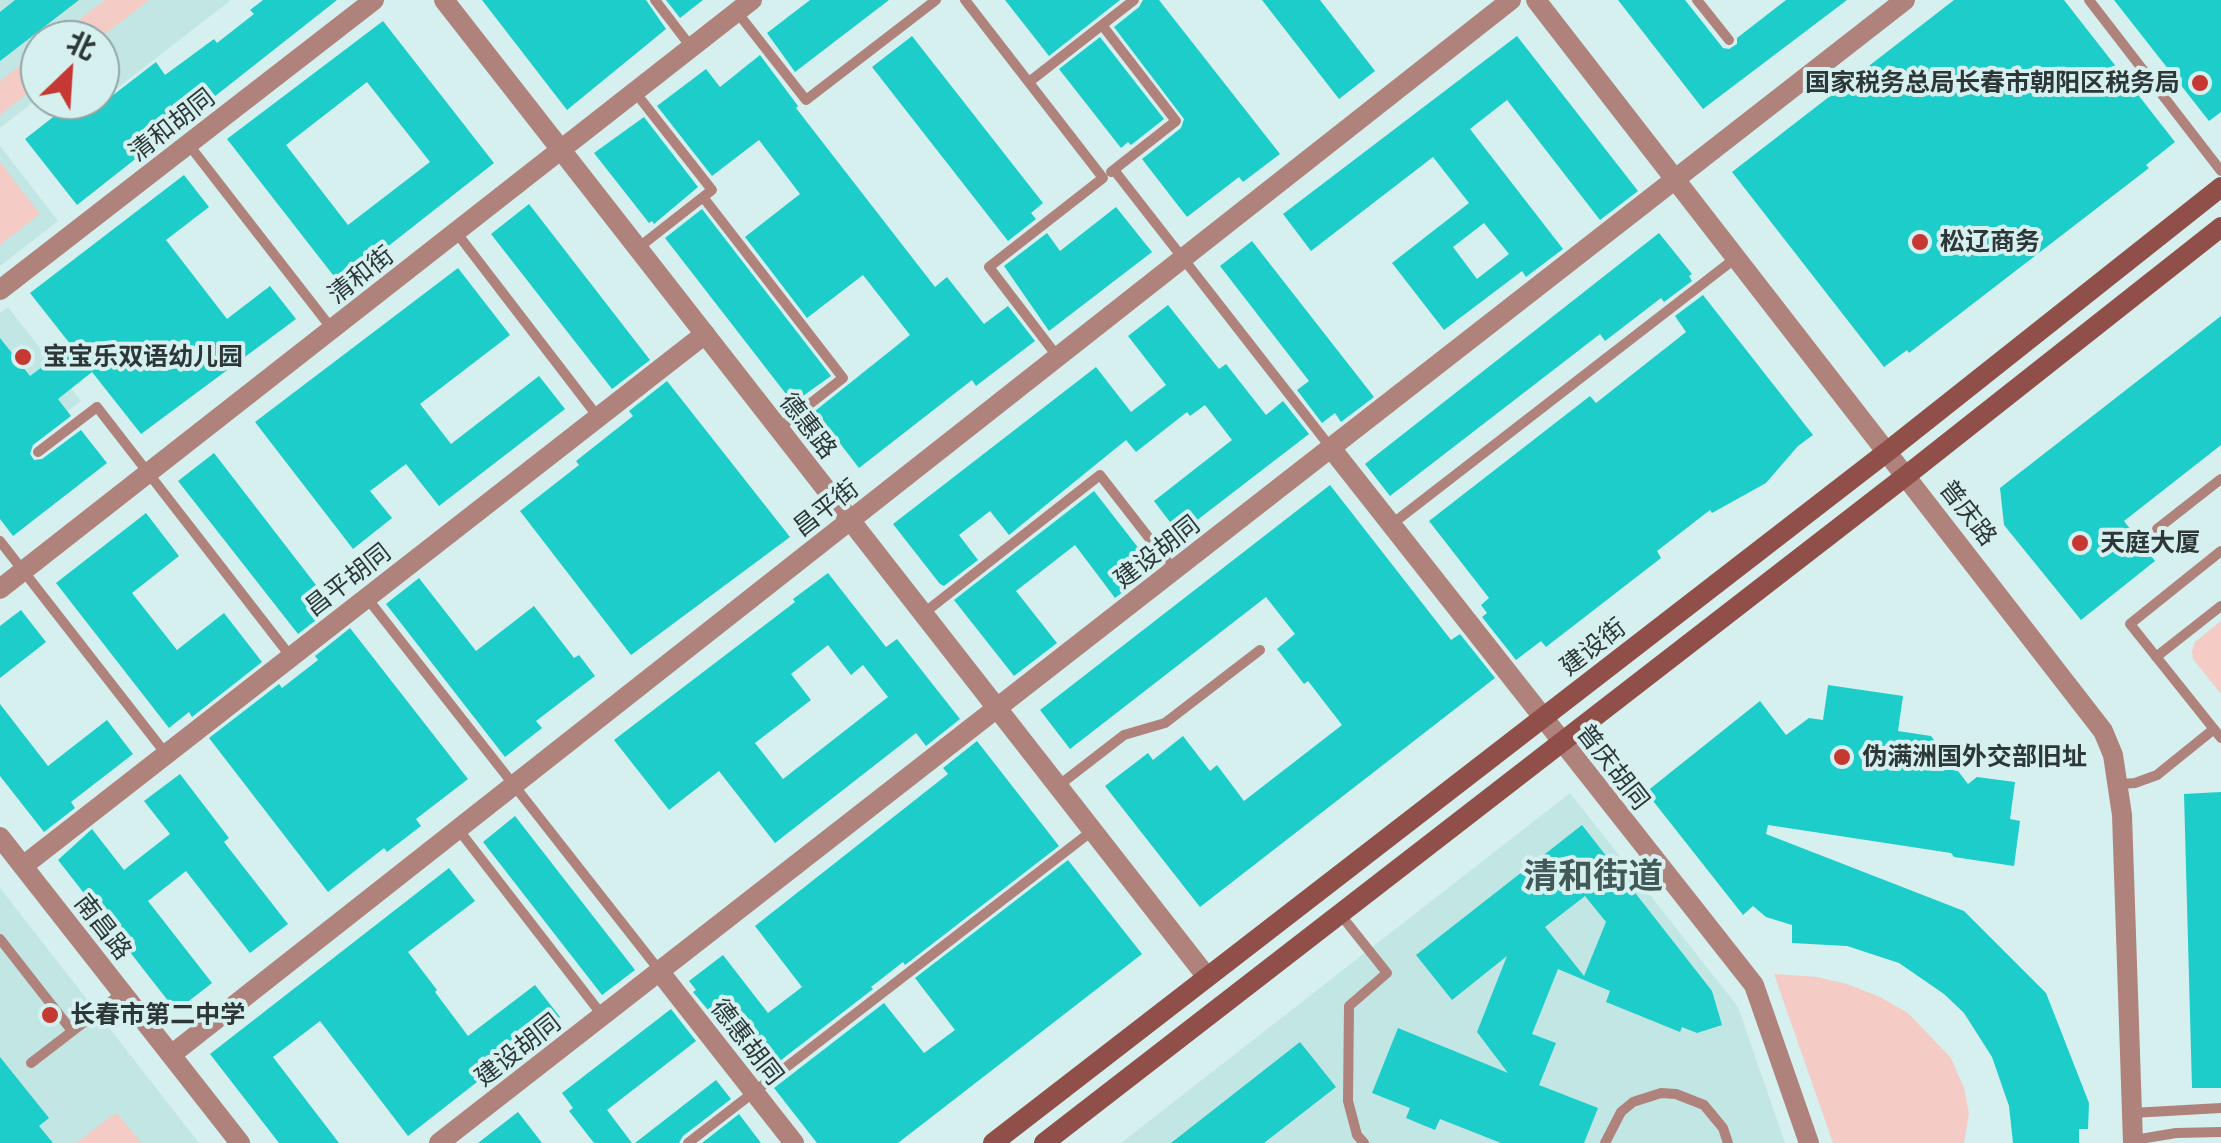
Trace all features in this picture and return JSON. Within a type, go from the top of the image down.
[{"type":"main road","name":"建设街","points":[[992,1143],[1888,451],[2221,187]]},
{"type":"main road","points":[[1044,1143],[2221,227]]},
{"type":"street","name":"清和胡同","points":[[0,290],[374,0]]},
{"type":"street","name":"德惠路","points":[[444,0],[1207,977]]},
{"type":"street","name":"昌平街","points":[[171,1055],[1511,0]]},
{"type":"street","name":"普庆路","points":[[1536,0],[2093,714],[2113,756],[2120,784],[2132,1113],[2138,1142]]},
{"type":"street","name":"建设胡同","points":[[439,1143],[1905,0]]},
{"type":"street","name":"清和街","points":[[0,590],[745,6]]},
{"type":"street","name":"昌平胡同","points":[[23,866],[704,334]]},
{"type":"street","name":"普庆胡同","points":[[1331,448],[1754,986],[1808,1143]]},
{"type":"street","name":"南昌路","points":[[0,837],[240,1143]]},
{"type":"street","name":"德惠胡同","points":[[660,971],[794,1143]]},
{"type":"lane","points":[[655,0],[692,48]]},
{"type":"lane","points":[[745,6],[806,100],[936,0]]},
{"type":"lane","points":[[965,0],[1104,178]]},
{"type":"lane","points":[[1029,82],[1134,0]]},
{"type":"lane","points":[[1697,0],[1729,40]]},
{"type":"lane","points":[[2088,0],[2221,170]]},
{"type":"lane","points":[[1058,357],[989,267],[1176,121],[1102,25]]},
{"type":"lane","points":[[635,92],[712,190],[638,248]]},
{"type":"lane","points":[[188,144],[332,330]]},
{"type":"lane","points":[[1114,170],[1331,448]]},
{"type":"lane","points":[[703,197],[844,378],[778,428]]},
{"type":"lane","points":[[456,232],[598,417]]},
{"type":"lane","points":[[1391,525],[1737,257]]},
{"type":"lane","points":[[38,452],[97,408],[291,657]]},
{"type":"lane","points":[[923,614],[1100,474],[1174,570]]},
{"type":"lane","points":[[2158,530],[2221,480]]},
{"type":"lane","points":[[0,541],[166,754]]},
{"type":"lane","points":[[2120,784],[2157,775],[2218,734],[2130,624],[2221,551]]},
{"type":"lane","points":[[366,598],[660,971]]},
{"type":"lane","points":[[2156,658],[2221,606]]},
{"type":"lane","points":[[1058,786],[1124,735],[1165,723],[1260,650]]},
{"type":"lane","points":[[458,829],[602,1016]]},
{"type":"lane","points":[[688,1143],[1092,830]]},
{"type":"lane","points":[[1340,914],[1387,974],[1349,1006],[1348,1101],[1357,1134],[1364,1143]]},
{"type":"lane","points":[[0,938],[72,1031]]},
{"type":"lane","points":[[31,1063],[122,993]]},
{"type":"lane","points":[[1605,1143],[1621,1112],[1633,1102],[1661,1094],[1676,1094],[1704,1105],[1715,1116],[1728,1143]]},
{"type":"lane","points":[[2132,1113],[2221,1108]]},
{"type":"lane","points":[[2138,1142],[2176,1133],[2221,1132]]},
{"type":"shaded area","points":[[0,0],[231,0],[120,86],[120,20],[20,20],[20,112],[0,128]]},
{"type":"shaded area","points":[[105,0],[149,0],[120,22],[79,20]]},
{"type":"shaded area","points":[[20,66],[20,100],[0,115],[0,81]]},
{"type":"shaded area","points":[[0,146],[58,221],[0,266]]},
{"type":"shaded area","points":[[0,162],[40,214],[0,245]]},
{"type":"shaded area","name":"宝宝乐双语幼儿园","points":[[8,307],[81,401],[12,455],[0,439],[0,313]]},
{"type":"shaded area","points":[[2221,621],[2221,694],[2193,659],[2192,651],[2195,642]]},
{"type":"shaded area","points":[[1570,793],[1738,1007],[1785,1143],[1121,1143]]},
{"type":"shaded area","name":"长春市第二中学","points":[[0,888],[199,1143],[0,1143]]},
{"type":"shaded area","points":[[1774,974],[1847,984],[1908,1013],[1951,1058],[1964,1088],[1969,1114],[1964,1143],[1833,1143]]},
{"type":"shaded area","points":[[117,1114],[142,1143],[76,1143],[111,1116]]},
{"type":"building","points":[[15,0],[79,0],[53,20],[20,20],[20,46],[0,61],[0,12]]},
{"type":"building","points":[[263,0],[337,0],[77,205],[25,139],[49,120],[120,120],[120,90],[156,62],[165,75],[214,39],[217,43],[254,14],[250,10]]},
{"type":"building","points":[[482,0],[646,0],[666,29],[567,110]]},
{"type":"building","points":[[666,0],[703,0],[680,18]]},
{"type":"building","points":[[810,0],[889,0],[795,72],[767,33]]},
{"type":"building","points":[[1005,0],[1120,0],[1049,56]]},
{"type":"building","points":[[1143,0],[1159,0],[1280,154],[1243,182],[1239,177],[1187,217],[1142,159],[1181,128],[1184,119],[1114,27]]},
{"type":"building","points":[[1262,0],[1320,0],[1375,71],[1339,99]]},
{"type":"building","points":[[1618,0],[1685,0],[1723,48],[1729,49],[1737,44],[1737,38],[1786,0],[1847,0],[1703,109]]},
{"type":"building","name":"松辽商务","points":[[1954,0],[2064,0],[2175,142],[2146,165],[2149,168],[1909,353],[1907,350],[1884,367],[1732,172]]},
{"type":"building","name":"国家税务总局长春市朝阳区税务局","points":[[2114,0],[2221,0],[2221,112],[2209,121]]},
{"type":"building","points":[[383,21],[494,163],[340,284],[227,139]],"holes":[[[367,82],[430,162],[348,225],[286,145]]]},
{"type":"building","points":[[912,36],[1043,203],[1031,213],[1036,219],[1008,241],[872,67]]},
{"type":"building","points":[[1517,36],[1638,191],[1600,220],[1507,100],[1470,129],[1563,249],[1526,277],[1522,271],[1444,330],[1392,263],[1469,203],[1433,157],[1311,251],[1283,214]],"holes":[[[1484,223],[1509,254],[1477,279],[1453,247]]]},
{"type":"building","points":[[1100,37],[1164,119],[1131,145],[1128,142],[1121,148],[1059,69]]},
{"type":"building","points":[[760,55],[796,108],[935,287],[947,277],[984,324],[1008,306],[1035,341],[976,386],[972,380],[859,468],[815,411],[910,335],[863,275],[807,318],[745,237],[800,194],[759,140],[712,176],[657,106],[706,69],[720,87]]},
{"type":"building","points":[[644,117],[698,187],[654,224],[649,223],[594,153]]},
{"type":"building","points":[[184,175],[209,207],[166,240],[227,319],[270,286],[296,319],[141,434],[92,372],[58,399],[71,416],[33,445],[30,454],[34,460],[42,459],[81,430],[107,463],[13,536],[0,519],[0,338],[30,376],[71,345],[30,293]]},
{"type":"building","points":[[529,204],[650,360],[612,389],[491,234]]},
{"type":"building","points":[[1116,207],[1152,252],[1049,331],[1004,266],[1047,233],[1060,251]]},
{"type":"building","points":[[702,209],[831,376],[793,403],[665,238]]},
{"type":"building","points":[[1659,233],[1692,274],[1692,281],[1664,302],[1661,298],[1605,341],[1600,334],[1390,496],[1365,464]]},
{"type":"building","points":[[1252,241],[1374,397],[1341,422],[1335,413],[1322,423],[1297,390],[1309,381],[1220,266]]},
{"type":"building","points":[[458,268],[510,335],[420,404],[451,444],[539,376],[565,409],[439,506],[406,464],[370,491],[392,518],[353,549],[255,422]]},
{"type":"building","points":[[1703,295],[1813,435],[1798,446],[1766,483],[1712,513],[1710,510],[1657,551],[1661,558],[1546,647],[1541,641],[1516,660],[1482,617],[1487,613],[1481,605],[1489,598],[1429,521],[1590,396],[1596,403],[1686,332],[1675,316]]},
{"type":"building","points":[[1168,305],[1219,369],[1226,364],[1266,415],[1283,401],[1309,434],[1179,534],[1154,501],[1232,440],[1205,405],[1190,416],[1187,412],[1136,452],[1126,440],[1009,535],[990,511],[959,535],[978,560],[944,586],[940,584],[893,524],[1096,367],[1131,412],[1166,385],[1128,336]]},
{"type":"building","points":[[2221,316],[2221,445],[2124,521],[2155,561],[2081,620],[2004,525],[2000,488]]},
{"type":"building","points":[[667,381],[790,537],[631,655],[520,511],[579,465],[576,461],[633,416],[629,411]]},
{"type":"building","points":[[214,453],[333,607],[298,634],[178,481]]},
{"type":"building","points":[[1330,485],[1451,640],[1460,634],[1495,678],[1200,907],[1105,786],[1148,753],[1153,760],[1183,736],[1210,771],[1217,765],[1244,801],[1342,725],[1277,649],[1295,634],[1266,597],[1070,749],[1040,710]]},
{"type":"building","points":[[1094,491],[1154,568],[1115,598],[1075,545],[1016,591],[1057,643],[1014,676],[954,600]]},
{"type":"building","points":[[146,513],[179,556],[132,593],[177,650],[224,613],[262,662],[192,717],[189,712],[169,728],[56,583]]},
{"type":"building","points":[[828,573],[886,647],[897,639],[960,719],[926,746],[916,733],[775,843],[719,771],[669,810],[614,740],[795,602],[793,599]],"holes":[[[828,645],[851,675],[863,665],[888,697],[783,779],[755,743],[811,700],[791,674]]]},
{"type":"building","points":[[419,578],[476,651],[534,606],[574,658],[579,655],[595,676],[536,721],[542,728],[505,757],[386,604]]},
{"type":"building","points":[[21,610],[46,642],[0,678],[0,626]]},
{"type":"building","points":[[350,628],[468,779],[416,819],[421,826],[387,852],[384,848],[328,892],[209,738],[279,684],[282,688],[318,660],[315,656]]},
{"type":"building","points":[[1828,685],[1903,696],[1898,731],[1931,736],[1968,784],[1977,777],[2015,782],[2010,819],[2020,821],[2014,866],[1768,825],[1766,834],[1964,911],[2046,993],[2089,1103],[2088,1129],[2079,1129],[2079,1143],[2013,1143],[2009,1106],[1992,1057],[1964,1013],[1899,963],[1847,946],[1792,943],[1792,925],[1766,917],[1753,906],[1743,915],[1646,792],[1760,701],[1786,735],[1809,718],[1823,720]]},
{"type":"building","points":[[0,704],[48,766],[107,720],[133,754],[71,802],[75,808],[44,832],[0,776]]},
{"type":"building","points":[[977,741],[1059,846],[905,965],[903,962],[763,1074],[693,992],[696,990],[689,981],[723,955],[768,1013],[802,987],[755,926],[948,774],[943,768]]},
{"type":"building","points":[[180,774],[229,838],[224,842],[288,924],[250,953],[186,871],[148,901],[212,983],[176,1011],[58,860],[92,829],[124,870],[170,834],[144,801]]},
{"type":"building","points":[[2221,792],[2221,1088],[2192,1088],[2184,794]]},
{"type":"building","points":[[515,816],[635,970],[602,995],[483,842]]},
{"type":"building","points":[[1582,825],[1712,991],[1722,1025],[1697,1033],[1682,1027],[1680,1032],[1606,1002],[1610,991],[1558,969],[1532,1034],[1556,1043],[1539,1085],[1598,1108],[1584,1143],[1501,1143],[1440,1119],[1435,1130],[1406,1118],[1410,1108],[1372,1093],[1398,1028],[1508,1073],[1477,1032],[1507,956],[1452,1000],[1416,955]],"holes":[[[1585,896],[1606,922],[1584,976],[1545,927]]]},
{"type":"building","points":[[1068,860],[1142,954],[898,1143],[817,1143],[774,1088],[884,1003],[924,1053],[955,1030],[915,978]]},
{"type":"building","points":[[449,868],[475,901],[408,952],[435,992],[468,1036],[535,985],[560,1017],[408,1136],[320,1021],[273,1057],[339,1143],[279,1143],[210,1054]]},
{"type":"building","points":[[671,1009],[696,1041],[607,1110],[632,1143],[594,1143],[569,1111],[573,1108],[562,1093]]},
{"type":"building","points":[[1300,1042],[1336,1087],[1264,1143],[1171,1143]]},
{"type":"building","points":[[0,1057],[49,1118],[39,1126],[53,1143],[0,1143]]},
{"type":"building","points":[[716,1080],[731,1099],[679,1143],[635,1143]]},
{"type":"building","points":[[518,1112],[542,1143],[478,1143]]},
{"type":"building","points":[[739,1114],[761,1143],[702,1143]]},
{"type":"place","name":"国家税务总局长春市朝阳区税务局","points":[[2200,83]]},
{"type":"place","name":"松辽商务","points":[[1920,242]]},
{"type":"place","name":"宝宝乐双语幼儿园","points":[[23,357]]},
{"type":"place","name":"天庭大厦","points":[[2080,543]]},
{"type":"place","name":"伪满洲国外交部旧址","points":[[1842,757]]},
{"type":"place","name":"长春市第二中学","points":[[50,1015]]},
{"type":"district","name":"清和街道","points":[[1593,877]]}]
